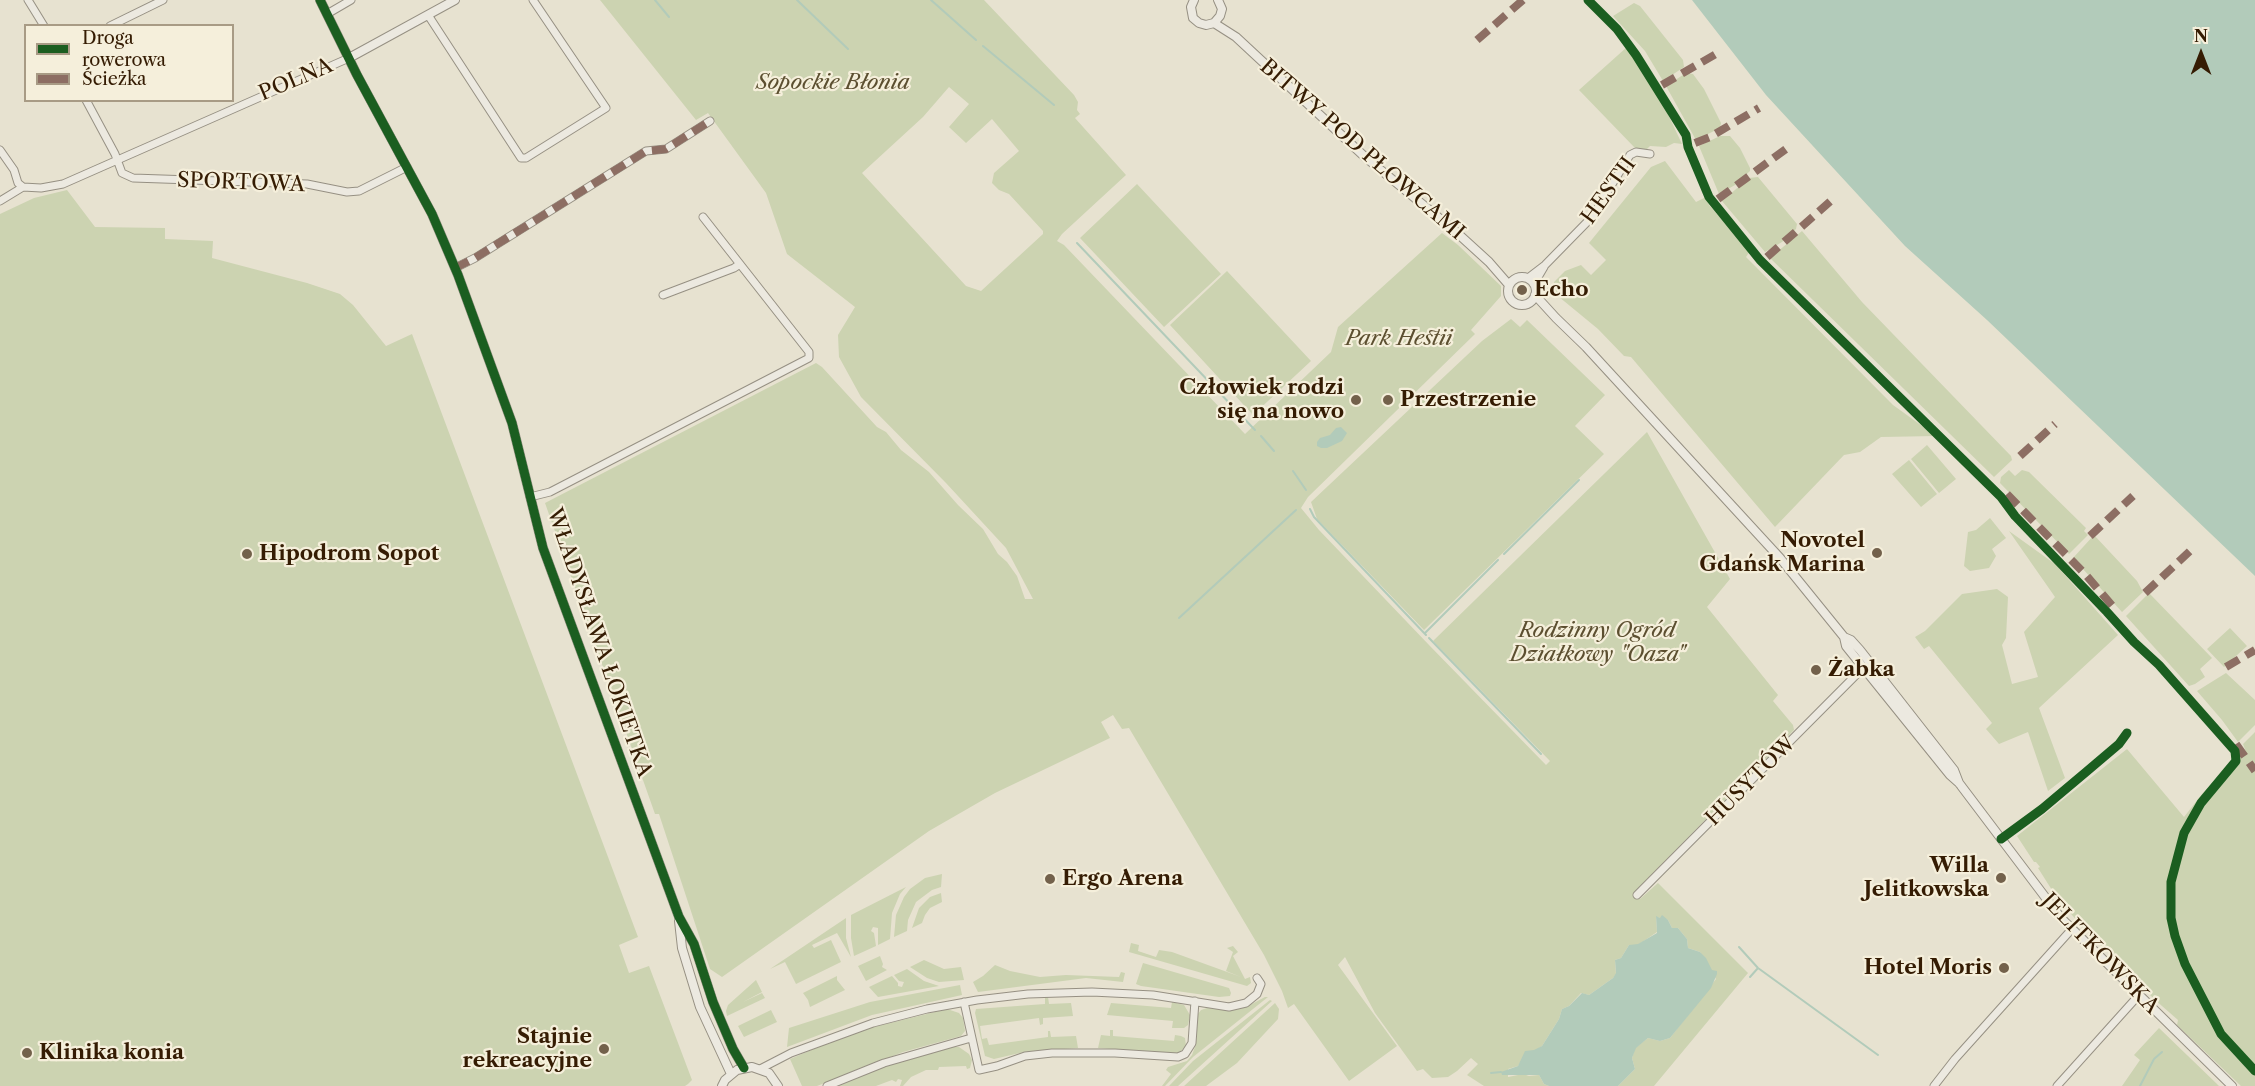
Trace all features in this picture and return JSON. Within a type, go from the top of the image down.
[{"type":"street","points":[[28,0],[44,24]]},
{"type":"street","points":[[114,24],[163,0]]},
{"type":"street","name":"WŁADYSŁAWA ŁOKIETKA","points":[[320,0],[437,225],[455,268],[512,423],[543,548],[679,917],[694,944],[712,1002],[744,1068]]},
{"type":"street","points":[[327,14],[351,0]]},
{"type":"street","name":"POLNA","points":[[0,201],[23,187],[56,186],[349,58],[455,0]]},
{"type":"street","points":[[428,15],[521,158],[525,158],[606,108],[533,0]]},
{"type":"street","points":[[1217,19],[1221,6],[1218,0]]},
{"type":"street","name":"BITWY POD PŁOWCAMI","points":[[1192,1],[1191,11],[1196,21],[1202,24],[1217,19],[1365,157],[1455,231],[1512,282]]},
{"type":"street","name":"SPORTOWA","points":[[87,102],[122,173],[134,178],[306,184],[347,192],[358,191],[407,167]]},
{"type":"street","points":[[455,268],[475,258],[645,151],[666,149],[710,121]]},
{"type":"street","points":[[0,150],[14,170],[16,180],[23,187]]},
{"type":"street","name":"HESTII","points":[[1531,281],[1592,218],[1630,155],[1636,152],[1650,154]]},
{"type":"street","name":"WŁADYSŁAWA ŁOKIETKA","points":[[530,497],[550,492],[809,358],[809,352],[703,217]]},
{"type":"street","points":[[663,295],[740,264]]},
{"type":"street","points":[[1531,281],[1533,298],[1520,304],[1515,303],[1509,296],[1512,282],[1531,281]]},
{"type":"street","name":"JELITKOWSKA","points":[[1533,298],[1586,347],[1762,540],[1844,637],[1851,640],[1954,770],[1959,783]]},
{"type":"street","name":"JELITKOWSKA","points":[[1844,637],[1846,646],[1950,775],[1959,783],[2042,895],[2071,930],[2232,1086]]},
{"type":"street","name":"HUSYTÓW","points":[[1637,895],[1864,667]]},
{"type":"street","name":"WŁADYSŁAWA ŁOKIETKA","points":[[679,917],[682,948],[700,1007],[731,1074]]},
{"type":"street","points":[[1934,1086],[1970,1042],[2071,930]]},
{"type":"street","points":[[760,1069],[791,1053],[862,1027],[905,1014],[964,1002],[1028,994],[1069,992],[1153,995],[1229,1007],[1246,1003],[1257,994],[1261,984],[1257,978]]},
{"type":"street","points":[[2057,1086],[2138,996]]},
{"type":"street","points":[[964,1002],[970,1038],[979,1070],[1025,1056],[1052,1053],[1115,1053],[1178,1058],[1185,1054],[1192,1043],[1195,1000]]},
{"type":"street","points":[[827,1086],[884,1063],[970,1038]]},
{"type":"street","points":[[722,1086],[731,1074],[744,1068],[760,1069],[769,1073],[778,1086]]},
{"type":"green space","points":[[600,0],[984,0],[1074,95],[1080,114],[1075,118],[1126,175],[1057,241],[1064,245],[1245,434],[1331,352],[1338,327],[1442,233],[1458,245],[1501,286],[1501,296],[1471,330],[1475,334],[1308,497],[1301,508],[1319,530],[1546,765],[1550,761],[1433,641],[1647,432],[1730,579],[1707,607],[1778,695],[1773,701],[1793,725],[1794,730],[1634,892],[1640,899],[1658,883],[1748,973],[1654,1086],[1618,1086],[1635,1069],[1632,1058],[1635,1048],[1648,1038],[1660,1041],[1670,1038],[1716,979],[1700,952],[1688,948],[1687,939],[1678,928],[1672,928],[1668,920],[1656,917],[1657,932],[1638,945],[1629,945],[1621,958],[1615,960],[1616,974],[1613,978],[1589,995],[1581,993],[1569,1006],[1562,1009],[1559,1019],[1542,1046],[1518,1066],[1508,1069],[1508,1077],[1523,1074],[1539,1075],[1544,1084],[1549,1086],[1484,1086],[1467,1075],[1478,1064],[1471,1058],[1448,1077],[1432,1078],[1423,1069],[1417,1071],[1375,1013],[1345,957],[1338,965],[1397,1046],[1349,1081],[1294,1004],[1288,1008],[1264,955],[1129,728],[1122,729],[1113,715],[1101,722],[1110,738],[995,793],[929,831],[722,977],[710,969],[659,814],[655,814],[545,503],[816,363],[877,427],[886,432],[901,450],[929,472],[983,529],[998,554],[1017,576],[1025,599],[1033,599],[1006,548],[861,397],[839,357],[838,335],[855,307],[787,254],[766,193],[708,113],[696,120]],"holes":[[[949,87],[969,104],[949,127],[966,143],[992,119],[1019,151],[994,173],[992,183],[999,190],[1009,194],[1043,231],[1043,234],[981,291],[966,286],[862,173],[923,117]]]},
{"type":"green space","points":[[1634,3],[1640,6],[1683,60],[1684,67],[1663,81],[1645,51],[1613,16]]},
{"type":"green space","points":[[1627,47],[1658,93],[1682,144],[1674,143],[1666,147],[1650,146],[1646,150],[1635,148],[1579,90]]},
{"type":"green space","points":[[1686,73],[1693,74],[1704,89],[1721,123],[1720,128],[1696,140],[1666,86]]},
{"type":"green space","points":[[1720,136],[1730,136],[1740,148],[1750,171],[1735,185],[1719,194],[1699,146]]},
{"type":"green space","points":[[1665,161],[1696,202],[1706,195],[1709,205],[1750,251],[1746,257],[1893,405],[1936,436],[1881,437],[1860,452],[1844,455],[1775,527],[1631,357],[1624,356],[1598,329],[1553,292],[1554,282],[1565,271],[1581,265],[1591,275],[1606,260],[1589,243],[1651,167]]},
{"type":"green space","points":[[1758,177],[1797,224],[1796,229],[1782,242],[1765,252],[1722,201],[1749,178]]},
{"type":"green space","points":[[1137,184],[1221,274],[1164,327],[1080,238]]},
{"type":"green space","name":"Hipodrom Sopot","points":[[67,190],[95,227],[165,228],[165,239],[213,241],[212,258],[340,294],[353,305],[386,346],[412,334],[638,937],[619,945],[629,973],[649,966],[692,1080],[688,1084],[685,1086],[0,1086],[0,214],[34,198]]},
{"type":"green space","points":[[1802,231],[1862,302],[2011,456],[2012,460],[1994,477],[1770,258]]},
{"type":"green space","points":[[1227,271],[1311,361],[1253,415],[1170,325]]},
{"type":"green space","name":"Rodzinny Ogród Działkowy \"Oaza\"","points":[[1511,319],[1520,327],[1527,320],[1605,395],[1575,426],[1604,454],[1424,630],[1317,519],[1311,502],[1482,341]]},
{"type":"green space","points":[[1927,445],[1956,479],[1939,493],[1911,459]]},
{"type":"green space","points":[[1909,460],[1937,494],[1921,507],[1892,474]]},
{"type":"green space","points":[[2009,470],[2015,476],[2022,470],[2029,472],[2086,528],[2084,531],[2088,535],[2069,554],[2000,483],[2001,477]]},
{"type":"green space","points":[[1990,518],[2006,538],[1992,549],[1996,556],[1989,568],[1970,571],[1964,566],[1968,532],[1976,530]]},
{"type":"green space","points":[[2009,531],[2055,564],[2118,635],[2039,708],[2065,778],[2048,791],[2028,732],[1999,744],[1986,729],[1992,723],[1929,646],[1924,649],[1915,637],[1925,631],[1962,594],[1997,589],[2008,597],[2006,638],[2002,645],[2012,684],[2038,677],[2024,632],[2055,597]]},
{"type":"green space","points":[[2094,535],[2137,581],[2143,592],[2122,612],[2073,558]]},
{"type":"green space","points":[[2149,593],[2212,658],[2200,669],[2205,677],[2195,684],[2189,686],[2126,616]]},
{"type":"green space","points":[[2230,628],[2247,646],[2224,667],[2207,649]]},
{"type":"green space","points":[[2226,673],[2255,700],[2255,725],[2238,742],[2197,691]]},
{"type":"green space","points":[[2255,732],[2255,1086],[2241,1086],[2177,1025],[2178,1020],[2080,924],[2057,898],[2038,868],[2040,867],[2034,862],[2017,836],[2127,749],[2184,817],[2235,759],[2246,752],[2243,744]]},
{"type":"green space","points":[[942,874],[941,887],[932,890],[916,902],[908,920],[907,931],[894,937],[896,915],[910,889],[925,878]]},
{"type":"green space","points":[[906,887],[900,894],[892,913],[890,939],[878,945],[878,928],[873,927],[871,931],[874,933],[876,946],[854,956],[851,915]]},
{"type":"green space","points":[[941,893],[942,902],[930,908],[922,923],[912,928],[919,908],[930,897]]},
{"type":"green space","points":[[846,918],[846,938],[851,957],[837,933],[812,945],[814,948],[831,940],[841,962],[796,984],[785,962],[770,969]]},
{"type":"green space","points":[[1131,943],[1139,945],[1138,951],[1156,957],[1159,950],[1172,952],[1241,977],[1226,971],[1233,952],[1227,948],[1233,946],[1238,952],[1233,956],[1245,979],[1250,977],[1251,983],[1247,986],[1129,952]]},
{"type":"green space","points":[[880,956],[882,967],[887,970],[866,981],[858,966]]},
{"type":"green space","points":[[924,960],[944,969],[961,967],[964,980],[939,982],[927,978],[910,967]]},
{"type":"green space","points":[[1143,963],[1229,988],[1230,996],[1219,997],[1141,986],[1136,984]]},
{"type":"green space","points":[[995,965],[1010,971],[1040,977],[1066,975],[1119,977],[1121,972],[1125,973],[1123,982],[1086,978],[978,992],[973,982]]},
{"type":"green space","points":[[907,969],[924,981],[939,986],[878,997],[869,987],[892,976],[898,986],[902,987],[904,982],[899,981],[894,975]]},
{"type":"green space","points":[[837,976],[837,980],[845,990],[810,1007],[803,993]]},
{"type":"green space","points":[[756,980],[762,992],[743,1002],[762,993],[765,998],[727,1016],[728,1005]]},
{"type":"green space","points":[[960,985],[962,995],[872,1015],[787,1047],[789,1028],[870,1002]]},
{"type":"green space","points":[[1045,997],[1048,997],[1049,1004],[1071,1003],[1073,1016],[1043,1018],[1043,1024],[1040,1025],[1039,1018],[980,1026],[982,1039],[987,1038],[989,1045],[1048,1037],[1048,1031],[1050,1031],[1051,1037],[1076,1036],[1078,1048],[1024,1052],[994,1059],[985,1056],[976,1009],[1045,1004]]},
{"type":"green space","points":[[1268,997],[1193,1057],[1165,1086],[1162,1086],[1171,1074],[1166,1070],[1168,1067],[1187,1061],[1192,1055],[1196,1044],[1198,1014],[1201,1010],[1210,1007],[1235,1010]]},
{"type":"green space","points":[[1270,1000],[1272,1001],[1178,1086],[1169,1086],[1193,1061]]},
{"type":"green space","points":[[1172,1002],[1184,1005],[1190,1015],[1188,1025],[1184,1028],[1172,1028],[1173,1021],[1107,1015],[1111,1003],[1171,1008]]},
{"type":"green space","points":[[1275,1003],[1279,1009],[1278,1019],[1237,1063],[1206,1086],[1184,1086]]},
{"type":"green space","points":[[947,1009],[959,1013],[963,1018],[965,1031],[961,1036],[903,1052],[817,1086],[802,1086],[790,1059],[840,1038],[874,1027]]},
{"type":"green space","points":[[771,1010],[777,1022],[744,1037],[738,1026]]},
{"type":"green space","points":[[2159,1028],[2219,1086],[2122,1086],[2140,1060],[2134,1055]]},
{"type":"green space","points":[[1110,1030],[1113,1030],[1113,1036],[1174,1041],[1175,1035],[1181,1036],[1185,1038],[1186,1046],[1174,1054],[1098,1048],[1101,1035],[1110,1036]]},
{"type":"green space","points":[[959,1047],[969,1054],[972,1060],[970,1068],[967,1069],[966,1066],[939,1067],[938,1070],[926,1070],[911,1077],[903,1086],[900,1086],[902,1080],[898,1079],[896,1082],[892,1080],[876,1086],[837,1086],[889,1065]]},
{"type":"shaded area","points":[[1692,0],[2255,0],[2255,576],[1987,320],[1905,246],[1766,95]]},
{"type":"shaded area","points":[[1341,427],[1347,433],[1342,441],[1327,448],[1317,446],[1320,438],[1330,435],[1336,428]]},
{"type":"shaded area","points":[[1662,915],[1672,928],[1678,928],[1687,939],[1688,948],[1700,952],[1712,970],[1717,971],[1711,988],[1670,1038],[1660,1041],[1648,1038],[1636,1048],[1632,1058],[1635,1069],[1618,1086],[1549,1086],[1544,1084],[1539,1075],[1502,1075],[1501,1072],[1518,1066],[1525,1051],[1542,1046],[1559,1019],[1562,1009],[1569,1006],[1582,993],[1589,995],[1613,978],[1616,973],[1615,960],[1621,958],[1629,945],[1638,944],[1657,933],[1656,916],[1660,918]]},
{"type":"waterway","points":[[655,0],[669,17]]},
{"type":"waterway","points":[[797,0],[848,49]]},
{"type":"waterway","points":[[931,0],[976,40]]},
{"type":"waterway","points":[[983,46],[1054,105]]},
{"type":"waterway","points":[[1077,243],[1255,430]]},
{"type":"waterway","points":[[1261,436],[1274,451]]},
{"type":"waterway","points":[[1293,471],[1306,490]]},
{"type":"waterway","points":[[1504,554],[1579,480]]},
{"type":"waterway","points":[[1310,509],[1314,517],[1426,635]]},
{"type":"waterway","points":[[1179,618],[1296,510]]},
{"type":"waterway","points":[[1425,633],[1498,560]]},
{"type":"waterway","points":[[1429,638],[1541,754]]},
{"type":"waterway","points":[[1739,947],[1758,968],[1878,1055]]},
{"type":"waterway","points":[[1750,977],[1758,968]]},
{"type":"waterway","points":[[2140,1086],[2154,1059],[2162,1052]]},
{"type":"waterway","points":[[1491,1073],[1501,1072]]},
{"type":"marked path","points":[[1477,40],[1523,0]]},
{"type":"marked path","points":[[1662,85],[1716,54]]},
{"type":"marked path","points":[[1695,143],[1710,137],[1759,108]]},
{"type":"marked path","points":[[455,268],[475,258],[646,151],[666,149],[710,121]]},
{"type":"marked path","points":[[1718,199],[1790,146]]},
{"type":"marked path","points":[[1767,257],[1833,199]]},
{"type":"marked path","points":[[2020,456],[2055,424]]},
{"type":"marked path","points":[[2007,494],[2085,574],[2116,610]]},
{"type":"marked path","points":[[2090,536],[2133,496]]},
{"type":"marked path","points":[[2145,593],[2190,551]]},
{"type":"marked path","points":[[2226,667],[2255,650]]},
{"type":"marked path","points":[[2236,744],[2255,771]]},
{"type":"cycle path","points":[[320,0],[357,75],[432,214],[458,275],[512,423],[543,548],[679,917],[694,944],[713,1002],[733,1049],[744,1068]]},
{"type":"cycle path","points":[[1588,0],[1617,29],[1636,55],[1686,135],[1688,147],[1709,197],[1760,260],[2001,497],[2015,516],[2134,642],[2159,665],[2235,751],[2236,761],[2201,803],[2184,833],[2171,882],[2171,918],[2185,964],[2221,1034],[2255,1071]]},
{"type":"cycle path","points":[[2001,839],[2042,809],[2086,772],[2119,744],[2127,733]]},
{"type":"place","name":"Echo","points":[[1522,290]]},
{"type":"place","name":"Człowiek rodzi się na nowo","points":[[1356,400]]},
{"type":"place","name":"Przestrzenie","points":[[1388,400]]},
{"type":"place","name":"Novotel Gdańsk Marina","points":[[1877,553]]},
{"type":"place","name":"Hipodrom Sopot","points":[[247,554]]},
{"type":"place","name":"Żabka","points":[[1816,670]]},
{"type":"place","name":"Willa Jelitkowska","points":[[2001,878]]},
{"type":"place","name":"Ergo Arena","points":[[1050,879]]},
{"type":"place","name":"Hotel Moris","points":[[2004,968]]},
{"type":"place","name":"Stajnie rekreacyjne","points":[[604,1049]]},
{"type":"place","name":"Klinika konia","points":[[27,1053]]},
{"type":"park label","name":"Sopockie Błonia","points":[[833,83]]},
{"type":"park label","name":"Park Hestii","points":[[1399,339]]}]
